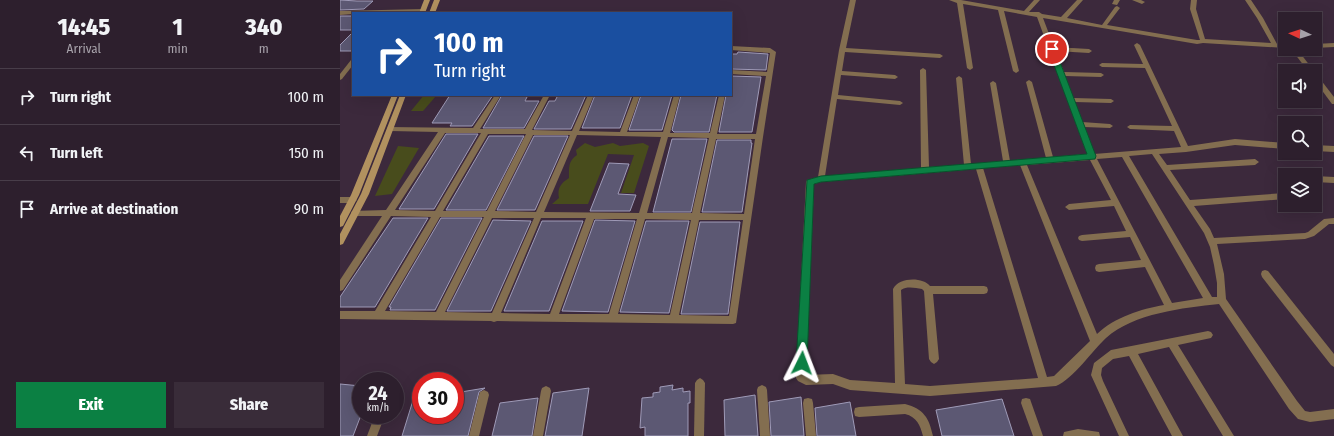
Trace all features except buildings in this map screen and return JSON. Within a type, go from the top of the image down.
[{"type":"main road","points":[[422,12],[427,0]]},
{"type":"main road","points":[[432,12],[437,0]]},
{"type":"main road","points":[[340,224],[353,200],[395,96]]},
{"type":"main road","points":[[340,242],[364,194],[403,96]]},
{"type":"street","points":[[821,179],[842,50],[853,0]]},
{"type":"street","points":[[952,0],[1197,42],[1203,41],[1278,45]]},
{"type":"street","points":[[989,7],[996,0]]},
{"type":"street","points":[[1025,13],[1037,0]]},
{"type":"street","points":[[1063,19],[1080,0]]},
{"type":"street","points":[[1135,0],[1142,2]]},
{"type":"street","points":[[1194,0],[1193,9],[1203,41]]},
{"type":"street","points":[[1248,0],[1275,45]]},
{"type":"street","points":[[960,2],[970,68]]},
{"type":"street","points":[[1104,26],[1116,4]]},
{"type":"street","points":[[1001,9],[1016,71]]},
{"type":"street","points":[[340,13],[352,13]]},
{"type":"street","points":[[1039,14],[1092,156],[1170,307]]},
{"type":"street","points":[[1322,46],[1334,45]]},
{"type":"street","points":[[1137,46],[1186,149]]},
{"type":"street","points":[[340,315],[733,320],[759,137],[773,54],[772,51],[732,48]]},
{"type":"street","points":[[1052,49],[1089,50]]},
{"type":"street","points":[[842,50],[940,56]]},
{"type":"street","points":[[1300,56],[1306,64]]},
{"type":"street","points":[[340,78],[352,62]]},
{"type":"street","points":[[1102,65],[1146,66]]},
{"type":"street","points":[[923,70],[925,170]]},
{"type":"street","points":[[732,72],[769,74]]},
{"type":"street","points":[[838,73],[895,77]]},
{"type":"street","points":[[1061,74],[1101,75]]},
{"type":"street","points":[[959,78],[968,167]]},
{"type":"street","points":[[1029,82],[1050,160]]},
{"type":"street","points":[[993,83],[1007,163]]},
{"type":"street","points":[[1322,86],[1334,102]]},
{"type":"street","points":[[475,131],[497,96]]},
{"type":"street","points":[[438,317],[490,214],[547,96]]},
{"type":"street","points":[[494,318],[591,96]]},
{"type":"street","points":[[623,134],[637,96]]},
{"type":"street","points":[[612,319],[677,96]]},
{"type":"street","points":[[673,320],[722,96]]},
{"type":"street","points":[[834,97],[900,103]]},
{"type":"street","points":[[1071,100],[1111,101]]},
{"type":"street","points":[[1080,124],[1110,126]]},
{"type":"street","points":[[1130,127],[1176,129]]},
{"type":"street","points":[[390,129],[759,137]]},
{"type":"street","points":[[340,286],[442,130]]},
{"type":"street","points":[[377,316],[486,131]]},
{"type":"street","points":[[1221,300],[1170,307],[1121,322],[1105,333],[1056,382],[930,390],[850,385],[833,379],[806,380],[801,378],[810,182],[821,179],[1186,149],[1235,142],[1278,145]]},
{"type":"street","points":[[1322,148],[1334,149]]},
{"type":"street","points":[[1154,152],[1214,245],[1220,282],[1221,300],[1293,405],[1302,415],[1310,417],[1334,414]]},
{"type":"street","points":[[1124,154],[1210,301]]},
{"type":"street","points":[[1022,162],[1096,343]]},
{"type":"street","points":[[1165,168],[1255,162]]},
{"type":"street","points":[[979,166],[1044,382]]},
{"type":"street","points":[[1322,179],[1334,180]]},
{"type":"street","points":[[1188,203],[1278,197]]},
{"type":"street","points":[[340,200],[353,200]]},
{"type":"street","points":[[1069,207],[1116,203]]},
{"type":"street","points":[[355,213],[748,217]]},
{"type":"street","points":[[553,318],[591,216]]},
{"type":"street","points":[[1212,241],[1305,236],[1311,234],[1327,221],[1334,221]]},
{"type":"street","points":[[1082,238],[1132,234]]},
{"type":"street","points":[[1099,268],[1148,263]]},
{"type":"street","points":[[1265,274],[1334,362]]},
{"type":"street","points":[[900,388],[897,289],[904,284],[924,285],[928,290],[934,359]]},
{"type":"street","points":[[928,290],[984,290]]},
{"type":"street","points":[[1124,436],[1096,375],[1098,366],[1103,360],[1111,355],[1208,335]]},
{"type":"street","points":[[1171,342],[1230,436]]},
{"type":"street","points":[[1131,350],[1178,436]]},
{"type":"street","points":[[699,436],[700,383]]},
{"type":"street","points":[[762,390],[765,436]]},
{"type":"street","points":[[538,436],[546,391]]},
{"type":"street","points":[[474,436],[484,395]]},
{"type":"street","points":[[808,403],[811,436]]},
{"type":"street","points":[[1026,403],[1038,436]]},
{"type":"street","points":[[859,412],[905,408],[911,410],[922,416],[928,436]]},
{"type":"street","points":[[372,436],[377,424]]},
{"type":"street","points":[[1068,436],[1078,434],[1095,436]]},
{"type":"green space","points":[[423,96],[436,96],[423,111],[411,111]]},
{"type":"green space","points":[[585,143],[595,147],[613,143],[620,146],[643,143],[649,146],[634,193],[621,193],[634,155],[608,154],[588,204],[552,204],[559,198],[560,186],[569,178],[570,165],[574,157],[577,155],[576,150]]},
{"type":"green space","points":[[398,146],[419,148],[392,194],[375,196]]},
{"type":"route","points":[[802,363],[810,182],[821,179],[1092,156],[1052,49]]}]
